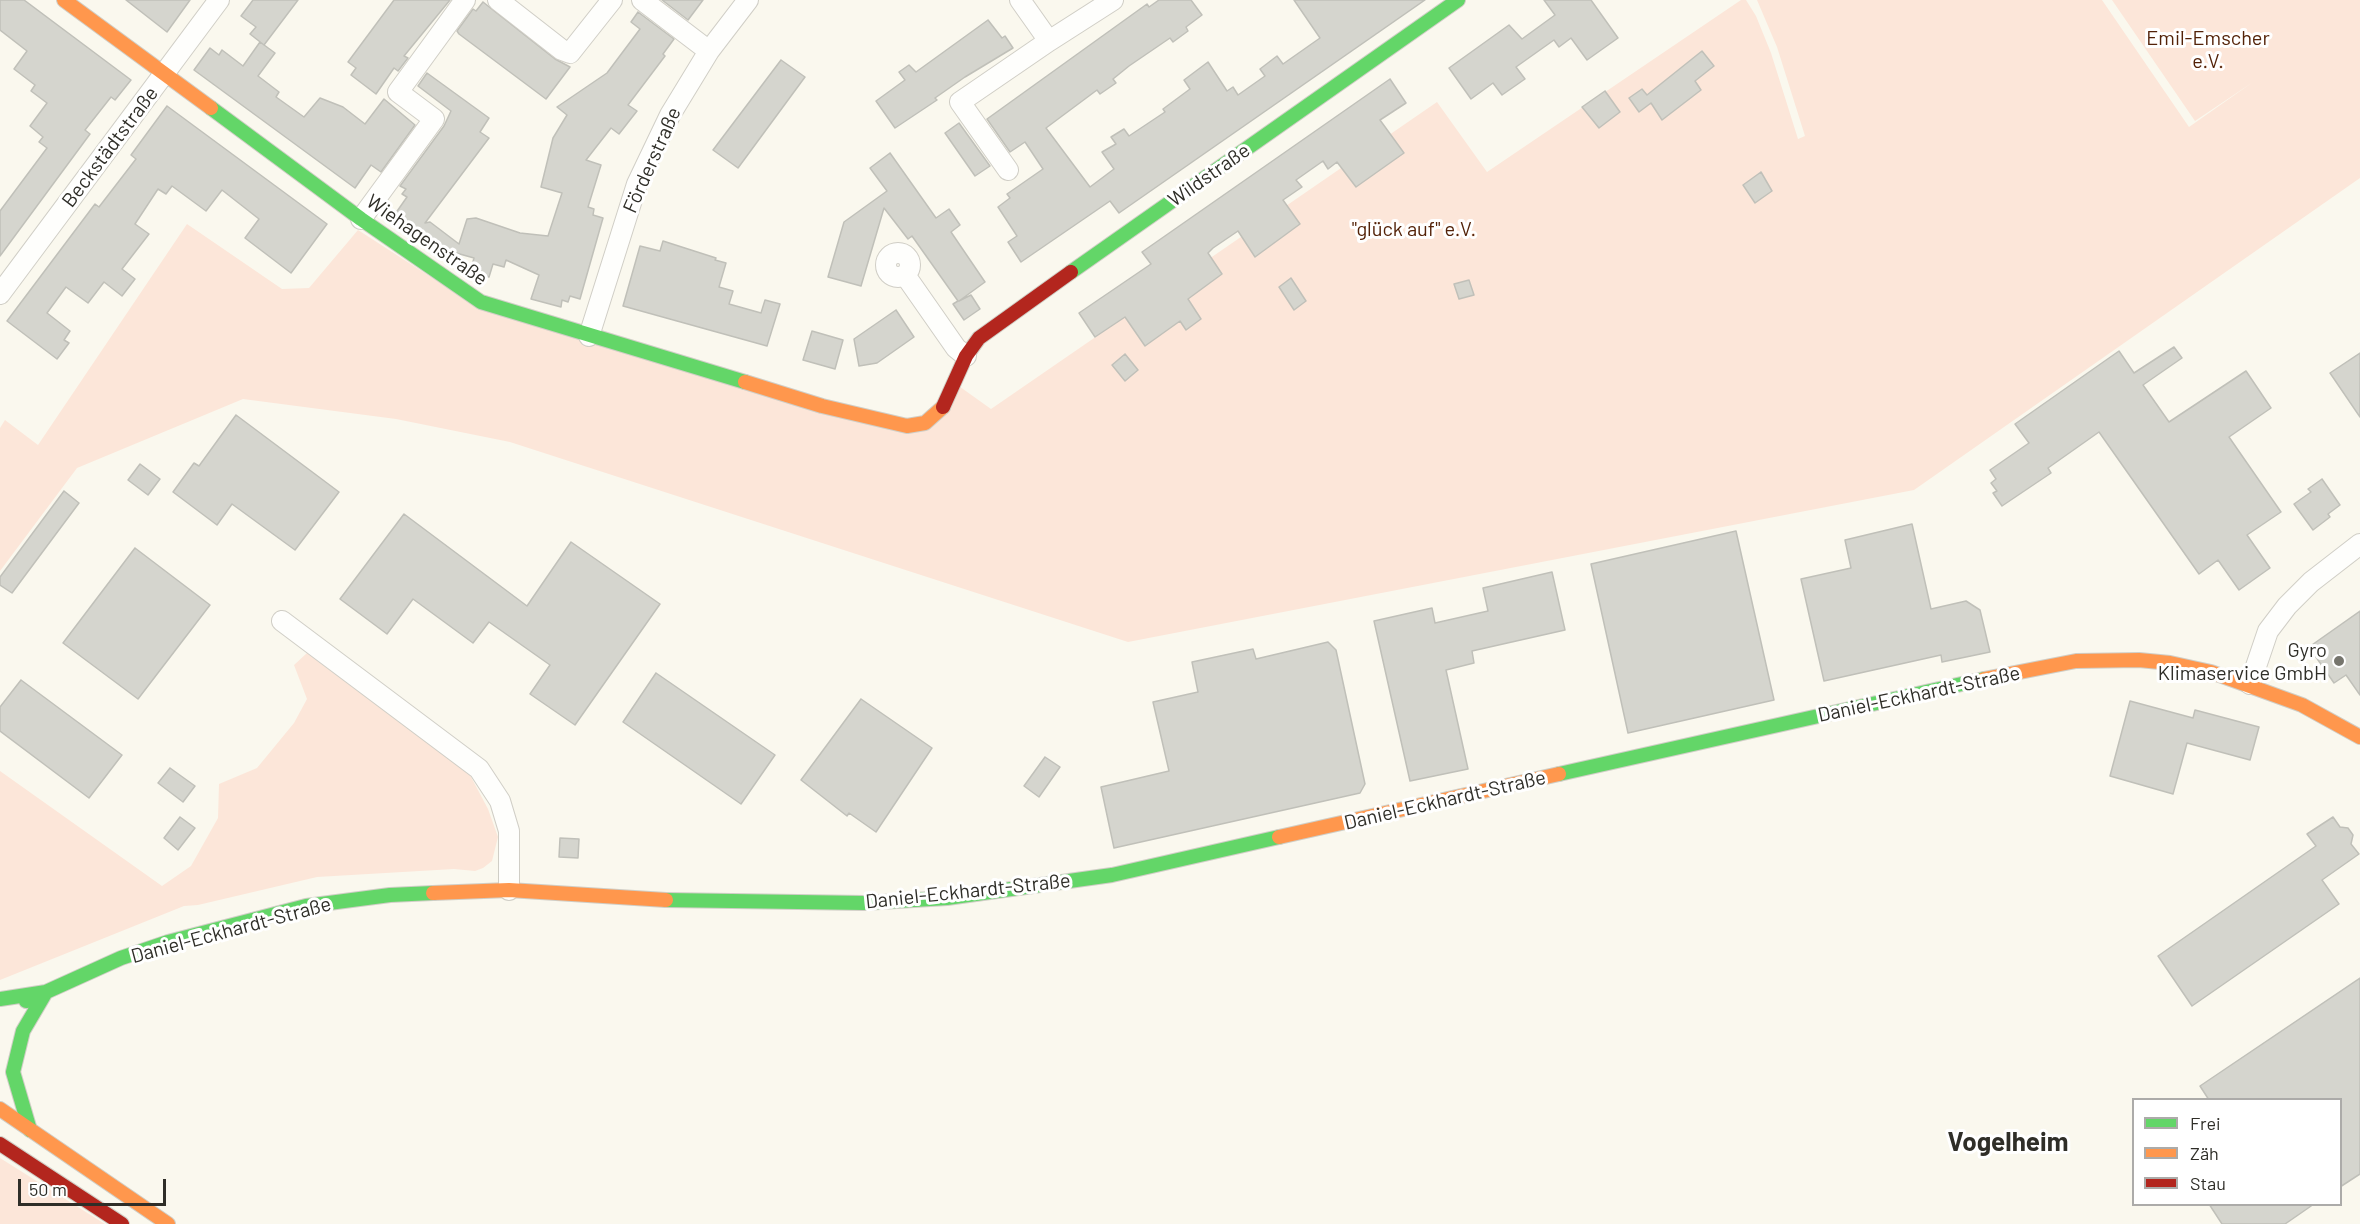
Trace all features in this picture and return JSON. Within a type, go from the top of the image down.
[{"type":"street","name":"Wiehagenstraße","points":[[64,0],[361,219],[481,302],[856,415]]},
{"type":"street","name":"Beckstädtstraße","points":[[0,294],[219,0]]},
{"type":"street","points":[[361,219],[434,119],[398,92],[465,0]]},
{"type":"street","points":[[498,0],[562,50],[570,52],[612,0]]},
{"type":"street","points":[[642,0],[709,51]]},
{"type":"street","name":"Förderstraße","points":[[589,336],[637,184],[670,115],[709,51],[748,0]]},
{"type":"street","points":[[1020,0],[1049,41]]},
{"type":"street","points":[[1008,170],[960,102],[1113,0]]},
{"type":"street","name":"Wildstraße","points":[[856,415],[892,425],[907,426],[925,423],[943,407],[966,356],[979,338],[1458,0]]},
{"type":"street","points":[[905,275],[956,348],[966,356]]},
{"type":"street","points":[[2250,684],[2268,631],[2287,606],[2311,582],[2360,544]]},
{"type":"street","points":[[282,621],[479,769],[500,801],[509,831],[509,890]]},
{"type":"street","name":"Daniel-Eckhardt-Straße","points":[[0,1014],[121,958],[168,942],[306,906],[390,895],[509,890],[780,904],[864,903],[992,892],[1123,872],[2045,666],[2076,661],[2139,660],[2170,663],[2250,684],[2302,705],[2360,737]]},
{"type":"street","points":[[0,999],[46,992]]},
{"type":"street","points":[[30,1130],[13,1072],[23,1031],[46,992]]},
{"type":"street","points":[[0,1109],[168,1224]]},
{"type":"street","points":[[0,1144],[122,1224]]},
{"type":"green space","points":[[1741,0],[1746,0],[1756,16],[1771,53],[1798,139],[1805,136],[1777,47],[1757,0],[2102,0],[2189,127],[2253,82],[2195,121],[2112,0],[2360,0],[2360,178],[1914,490],[1128,642],[510,442],[396,419],[243,399],[77,468],[0,571],[0,428],[5,420],[38,445],[187,224],[282,289],[309,288],[358,230],[479,308],[908,429],[956,384],[991,409],[1437,102],[1487,172]]},
{"type":"green space","points":[[307,653],[470,775],[488,809],[498,837],[492,861],[475,871],[454,869],[317,877],[198,905],[184,906],[0,980],[0,771],[162,886],[191,866],[218,818],[219,784],[257,768],[294,723],[307,699],[294,665]]},
{"type":"green space","points":[[0,1158],[105,1224],[0,1224]]},
{"type":"building","points":[[0,0],[24,0],[131,80],[115,100],[111,97],[85,130],[90,134],[0,256],[0,211],[47,148],[39,142],[43,137],[30,126],[47,103],[31,91],[35,85],[14,69],[27,51],[0,30]]},
{"type":"building","points":[[126,0],[190,0],[167,32]]},
{"type":"building","points":[[253,0],[298,0],[264,45],[250,34],[256,27],[241,16]]},
{"type":"building","points":[[394,0],[450,0],[404,56],[408,58],[398,71],[394,68],[376,94],[351,75],[356,68],[348,62]]},
{"type":"building","points":[[662,0],[703,0],[688,20]]},
{"type":"building","points":[[1159,0],[1191,0],[1202,15],[1186,27],[1188,31],[1173,42],[1170,38],[1113,79],[1116,83],[1100,94],[1097,90],[1046,128],[1090,187],[1114,169],[1102,152],[1116,144],[1111,137],[1124,129],[1129,136],[1165,112],[1163,109],[1190,89],[1184,80],[1208,62],[1227,91],[1233,87],[1238,95],[1265,76],[1260,69],[1277,56],[1283,64],[1320,38],[1294,0],[1425,0],[1119,213],[1110,201],[1021,262],[1008,242],[1017,236],[998,207],[1010,198],[1007,194],[1043,169],[1025,142],[1010,152],[987,119],[1147,4],[1149,7]]},
{"type":"building","points":[[1544,0],[1591,0],[1618,38],[1587,60],[1571,38],[1559,47],[1554,40],[1516,67],[1525,79],[1502,95],[1493,83],[1471,99],[1449,68],[1509,25],[1522,39],[1555,15]]},
{"type":"building","points":[[483,2],[555,59],[570,67],[546,99],[457,31],[473,9],[476,11]]},
{"type":"building","points":[[638,12],[674,39],[663,54],[665,56],[628,105],[637,111],[619,134],[611,128],[586,160],[601,165],[588,207],[594,209],[593,215],[603,218],[580,299],[570,296],[568,302],[562,300],[561,307],[531,299],[539,275],[506,260],[504,267],[493,264],[489,277],[470,272],[474,258],[442,249],[441,252],[393,217],[407,197],[402,194],[406,189],[400,186],[444,126],[451,111],[418,86],[427,73],[489,118],[480,132],[489,138],[425,223],[430,222],[459,244],[467,219],[476,218],[520,233],[548,236],[562,193],[541,187],[553,138],[567,115],[557,107],[607,73],[640,29],[631,22]]},
{"type":"building","points":[[988,20],[1002,38],[1005,36],[1013,48],[965,77],[935,98],[937,100],[895,128],[876,101],[905,80],[899,72],[909,65],[916,72]]},
{"type":"building","points":[[260,42],[275,53],[258,76],[279,92],[276,97],[304,117],[320,98],[343,107],[365,124],[384,99],[415,125],[381,172],[371,165],[355,188],[194,70],[210,48],[219,55],[222,50],[243,66]]},
{"type":"building","points":[[1702,51],[1714,66],[1695,81],[1701,90],[1662,120],[1651,103],[1639,112],[1629,98],[1642,89],[1647,95]]},
{"type":"building","points":[[781,60],[805,77],[738,168],[713,150]]},
{"type":"building","points":[[1390,79],[1406,103],[1380,120],[1404,153],[1356,187],[1337,162],[1328,169],[1323,161],[1296,180],[1302,187],[1283,200],[1300,224],[1255,257],[1238,231],[1213,248],[1208,253],[1222,274],[1188,299],[1201,319],[1186,330],[1180,321],[1145,346],[1125,317],[1095,337],[1079,313],[1151,264],[1142,252]]},
{"type":"building","points":[[1605,91],[1620,112],[1599,128],[1582,107]]},
{"type":"building","points":[[167,106],[327,224],[291,273],[245,238],[259,219],[222,190],[206,211],[172,186],[166,194],[158,189],[135,224],[149,234],[122,269],[135,279],[122,296],[104,282],[88,303],[66,287],[47,313],[70,331],[64,340],[69,343],[57,359],[7,321],[95,204],[99,207],[136,159],[131,155]]},
{"type":"building","points":[[959,123],[990,166],[975,176],[945,133]]},
{"type":"building","points":[[890,153],[936,218],[949,209],[960,225],[951,232],[985,282],[959,301],[971,295],[980,309],[964,320],[953,304],[958,301],[912,236],[908,239],[884,208],[861,286],[828,277],[844,222],[887,191],[870,168]]},
{"type":"building","points":[[1761,172],[1772,191],[1755,203],[1743,185]]},
{"type":"building","points":[[663,241],[726,263],[719,287],[733,291],[729,304],[761,313],[765,300],[780,304],[767,346],[623,306],[640,246],[660,251]]},
{"type":"building","points":[[1291,278],[1306,301],[1294,310],[1279,287]]},
{"type":"building","points":[[1469,280],[1474,295],[1459,299],[1454,284]]},
{"type":"building","points":[[896,310],[914,337],[877,363],[859,366],[854,339]]},
{"type":"building","points":[[812,331],[843,340],[835,369],[803,360]]},
{"type":"building","points":[[2174,347],[2182,358],[2143,385],[2169,422],[2246,371],[2271,408],[2229,437],[2281,512],[2247,535],[2270,568],[2239,590],[2218,560],[2199,574],[2099,432],[2048,468],[2051,473],[2002,506],[1993,493],[1997,491],[1991,483],[1996,479],[1990,470],[2029,443],[2015,424],[2119,351],[2134,373]]},
{"type":"building","points":[[2360,353],[2360,417],[2330,373]]},
{"type":"building","points":[[1125,354],[1138,370],[1125,381],[1112,365]]},
{"type":"building","points":[[236,415],[339,492],[295,550],[232,504],[217,525],[173,492],[194,463],[199,466]]},
{"type":"building","points":[[140,464],[160,479],[148,495],[128,480]]},
{"type":"building","points":[[2322,479],[2340,505],[2328,514],[2330,517],[2313,530],[2294,504],[2311,492],[2308,489]]},
{"type":"building","points":[[64,491],[79,503],[12,593],[0,585],[0,577]]},
{"type":"building","points":[[404,514],[527,606],[571,542],[660,604],[575,725],[530,694],[550,665],[489,622],[473,643],[413,599],[387,634],[340,599]]},
{"type":"building","points":[[1912,524],[1931,609],[1966,601],[1980,610],[1990,652],[1942,662],[1941,655],[1824,681],[1801,579],[1851,568],[1845,540]]},
{"type":"building","points":[[1736,531],[1774,700],[1628,733],[1591,564]]},
{"type":"building","points":[[135,548],[210,605],[138,699],[63,643]]},
{"type":"building","points":[[1552,572],[1565,630],[1472,651],[1474,663],[1446,670],[1468,769],[1410,781],[1374,621],[1432,608],[1435,623],[1488,611],[1483,588]]},
{"type":"building","name":"Gyro Klimaservice GmbH","points":[[2360,611],[2360,695],[2346,675],[2334,683],[2309,647]]},
{"type":"building","points":[[1328,642],[1336,650],[1365,784],[1360,793],[1114,848],[1101,787],[1169,771],[1153,702],[1198,692],[1192,662],[1253,649],[1256,659]]},
{"type":"building","points":[[656,673],[775,755],[741,804],[623,722]]},
{"type":"building","points":[[21,680],[122,755],[89,798],[0,731],[0,707]]},
{"type":"building","points":[[861,699],[932,748],[876,832],[849,813],[847,816],[801,780]]},
{"type":"building","points":[[2130,701],[2193,718],[2195,710],[2259,727],[2250,760],[2187,743],[2173,794],[2110,776]]},
{"type":"building","points":[[1045,757],[1060,767],[1039,797],[1024,786]]},
{"type":"building","points":[[170,768],[195,786],[183,802],[158,783]]},
{"type":"building","points":[[180,817],[195,828],[178,850],[164,838]]},
{"type":"building","points":[[2333,817],[2340,827],[2348,828],[2353,835],[2351,844],[2359,854],[2322,880],[2339,904],[2192,1006],[2158,956],[2316,846],[2307,834]]},
{"type":"building","points":[[560,838],[579,839],[578,858],[559,857]]},
{"type":"building","points":[[2360,978],[2360,1174],[2342,1186],[2342,1098],[2208,1098],[2200,1086]]},
{"type":"building","points":[[2210,1206],[2311,1206],[2285,1224],[2222,1224]]},
{"type":"traffic: fast","points":[[1071,272],[1458,0]]},
{"type":"traffic: fast","points":[[211,108],[361,219],[481,302],[745,382]]},
{"type":"traffic: fast","points":[[1559,774],[1984,679]]},
{"type":"traffic: fast","points":[[666,900],[864,903],[947,898],[1112,875],[1279,837]]},
{"type":"traffic: fast","points":[[26,1001],[121,958],[168,942],[306,906],[390,895],[433,893]]},
{"type":"traffic: fast","points":[[0,999],[46,992]]},
{"type":"traffic: fast","points":[[30,1130],[13,1072],[23,1031],[46,992]]},
{"type":"traffic: slow","points":[[64,0],[211,108]]},
{"type":"traffic: slow","points":[[745,382],[822,406],[907,426],[925,423],[943,407]]},
{"type":"traffic: slow","points":[[1984,679],[2076,661],[2139,660],[2170,663],[2211,672],[2302,705],[2360,737]]},
{"type":"traffic: slow","points":[[1279,837],[1559,774]]},
{"type":"traffic: slow","points":[[433,893],[509,890],[666,900]]},
{"type":"traffic: slow","points":[[0,1109],[168,1224]]},
{"type":"traffic: jam","points":[[943,407],[966,356],[979,338],[1071,272]]},
{"type":"traffic: jam","points":[[0,1144],[122,1224]]},
{"type":"place","name":"Gyro Klimaservice GmbH","points":[[2339,661]]},
{"type":"district","name":"Vogelheim","points":[[2008,1142]]},
{"type":"park label","name":"Emil-Emscher e.V.","points":[[2208,50]]},
{"type":"park label","name":"\"glück auf\" e.V.","points":[[1414,229]]}]
